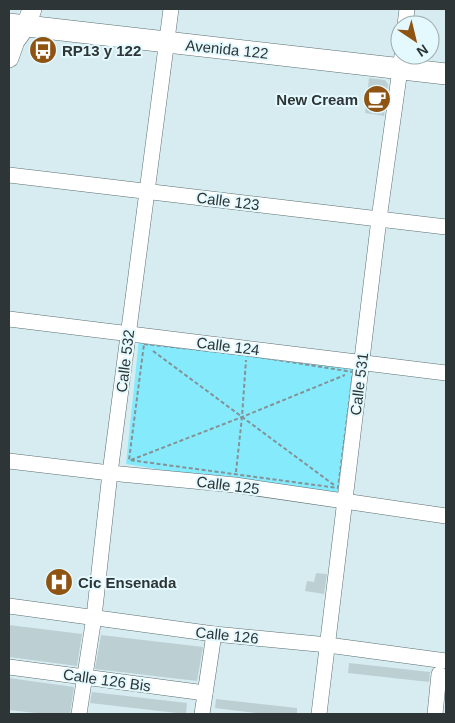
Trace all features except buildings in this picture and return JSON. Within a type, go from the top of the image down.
[{"type":"highway","name":"Avenida 122","points":[[22,20],[167,42],[390,61]]},
{"type":"highway","name":"Avenida 122","points":[[412,65],[446,74]]},
{"type":"main road","points":[[9,58],[22,20]]},
{"type":"street","name":"Calle 532","points":[[79,714],[94,617],[110,473],[172,9]]},
{"type":"street","name":"Calle 531","points":[[319,714],[346,502],[357,368],[401,65]]},
{"type":"street","name":"Calle 123","points":[[9,175],[446,227]]},
{"type":"street","name":"Calle 124","points":[[9,319],[128,334],[357,368],[446,373]]},
{"type":"street","name":"Calle 125","points":[[9,461],[110,473],[235,480],[346,502],[446,516]]},
{"type":"street","name":"Calle 126","points":[[9,606],[214,634],[328,645],[443,668]]},
{"type":"street","points":[[202,714],[214,634]]},
{"type":"street","name":"Calle 126 Bis","points":[[9,667],[205,694]]},
{"type":"street","points":[[435,714],[443,668]]},
{"type":"path","points":[[128,334],[139,338],[144,344],[338,488],[346,502]]},
{"type":"path","points":[[144,344],[247,351],[357,368]]},
{"type":"path","points":[[129,460],[144,344]]},
{"type":"path","points":[[235,480],[247,351]]},
{"type":"path","points":[[110,473],[126,464],[129,460],[242,417],[357,368]]},
{"type":"path","points":[[338,488],[357,368]]},
{"type":"path","points":[[129,460],[235,480],[338,488]]},
{"type":"shaded area","points":[[139,338],[358,366],[344,500],[126,464]]},
{"type":"place","name":"RP13 y 122","points":[[43,50]]},
{"type":"place","name":"New Cream","points":[[377,99]]},
{"type":"place","name":"Cic Ensenada","points":[[59,582]]}]
